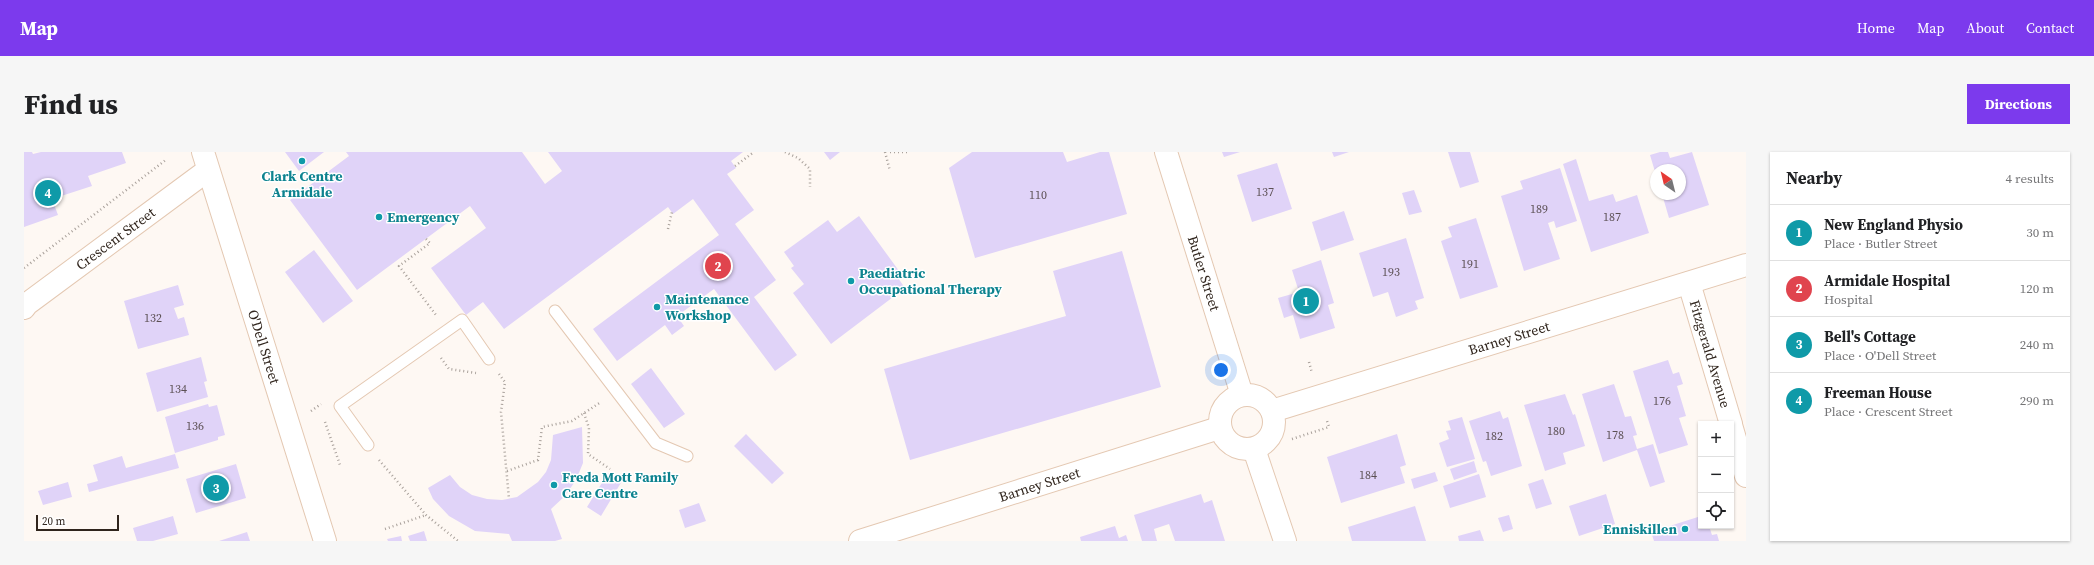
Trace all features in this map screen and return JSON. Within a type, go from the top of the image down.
[{"type":"street","name":"Butler Street","points":[[1166,152],[1242,395]]},
{"type":"street","name":"Crescent Street","points":[[24,308],[27,304],[206,161]]},
{"type":"street","name":"O'Dell Street","points":[[206,161],[325,541]]},
{"type":"street","name":"Barney Street","points":[[1272,411],[1746,265]]},
{"type":"street","name":"Fitzgerald Avenue","points":[[1689,283],[1730,421]]},
{"type":"street","points":[[1242,395],[1260,398],[1272,411],[1274,421],[1273,432],[1267,441],[1254,449],[1242,450],[1227,442],[1220,428],[1220,414],[1228,401],[1242,395]]},
{"type":"street","name":"Barney Street","points":[[860,541],[1220,428]]},
{"type":"street","name":"Fitzgerald Avenue","points":[[1734,434],[1746,476]]},
{"type":"street","points":[[1254,449],[1285,541]]},
{"type":"lane","points":[[555,311],[656,442],[687,456]]},
{"type":"lane","points":[[368,445],[340,406],[462,320],[489,359]]},
{"type":"path","points":[[735,166],[754,152]]},
{"type":"path","points":[[785,152],[798,158],[810,169],[810,187]]},
{"type":"path","points":[[884,152],[890,171]]},
{"type":"path","points":[[890,152],[907,152]]},
{"type":"path","points":[[24,268],[167,159]]},
{"type":"path","points":[[668,229],[672,212]]},
{"type":"path","points":[[426,238],[430,243],[399,266],[437,317],[433,320]]},
{"type":"path","points":[[438,337],[438,355],[449,369],[468,373],[483,372]]},
{"type":"path","points":[[1309,362],[1312,373]]},
{"type":"path","points":[[498,372],[506,382],[501,412],[502,439],[507,471],[508,499]]},
{"type":"path","points":[[308,413],[325,401]]},
{"type":"path","points":[[319,405],[322,412]]},
{"type":"path","points":[[507,471],[538,460],[542,427],[572,421],[588,411]]},
{"type":"path","points":[[584,413],[589,428],[588,454],[610,469]]},
{"type":"path","points":[[324,420],[340,465]]},
{"type":"path","points":[[1292,439],[1330,427],[1327,421]]},
{"type":"path","points":[[388,473],[426,515],[458,541]]},
{"type":"path","points":[[385,529],[426,515]]},
{"type":"building","points":[[24,152],[32,152],[33,154],[41,152],[122,152],[126,163],[88,176],[92,186],[52,199],[58,215],[24,227]]},
{"type":"building","name":"Clark Centre Armidale","points":[[285,152],[324,152],[299,171]]},
{"type":"building","points":[[346,152],[522,152],[545,184],[562,171],[548,152],[743,152],[731,161],[736,168],[727,174],[754,210],[735,224],[776,280],[754,297],[797,355],[775,371],[714,289],[677,316],[684,326],[672,335],[665,325],[617,361],[593,329],[719,235],[693,199],[673,214],[668,207],[504,329],[483,302],[466,315],[431,268],[486,228],[470,206],[357,290],[290,200],[349,156]]},
{"type":"building","points":[[824,152],[840,152],[830,160]]},
{"type":"building","points":[[972,152],[1063,152],[1067,162],[1100,152],[1109,152],[1127,214],[975,258],[949,168]]},
{"type":"building","points":[[1222,152],[1240,152],[1224,157]]},
{"type":"building","points":[[1332,152],[1349,152],[1334,157]]},
{"type":"building","points":[[1448,152],[1470,152],[1479,182],[1460,188]]},
{"type":"building","points":[[1660,152],[1668,152],[1670,158],[1692,152],[1709,205],[1669,218],[1664,200],[1686,200],[1686,164],[1653,164],[1650,155]]},
{"type":"building","points":[[1576,159],[1589,201],[1613,194],[1616,202],[1637,195],[1649,233],[1591,252],[1563,164]]},
{"type":"building","points":[[1277,163],[1292,209],[1252,222],[1237,175]]},
{"type":"building","points":[[1560,168],[1577,221],[1556,228],[1554,221],[1548,223],[1560,259],[1524,271],[1501,196],[1523,189],[1520,181]]},
{"type":"building","points":[[1414,190],[1422,212],[1409,215],[1402,193]]},
{"type":"building","points":[[1344,211],[1354,240],[1321,251],[1312,222]]},
{"type":"building","name":"Paediatric Occupational Therapy","points":[[859,216],[902,275],[898,278],[905,288],[831,344],[793,293],[804,284],[791,268],[794,266],[784,252],[828,220],[837,232]]},
{"type":"building","points":[[1476,218],[1498,287],[1460,299],[1441,241],[1452,237],[1448,227]]},
{"type":"building","points":[[1406,238],[1424,298],[1415,301],[1418,309],[1396,317],[1388,292],[1373,297],[1359,253]]},
{"type":"building","points":[[314,250],[353,301],[323,323],[285,272]]},
{"type":"building","points":[[1122,251],[1161,387],[910,460],[884,369],[1066,316],[1053,271]]},
{"type":"building","points":[[1321,260],[1334,303],[1328,305],[1335,328],[1300,339],[1293,315],[1284,318],[1278,298],[1299,292],[1292,270]]},
{"type":"building","points":[[178,285],[184,305],[174,308],[178,319],[184,317],[189,335],[138,349],[124,301]]},
{"type":"building","points":[[201,357],[207,381],[204,382],[208,397],[157,412],[146,373]]},
{"type":"building","points":[[1668,360],[1673,374],[1679,372],[1683,384],[1677,386],[1686,416],[1679,418],[1688,445],[1659,454],[1633,371]]},
{"type":"building","points":[[651,368],[685,414],[664,428],[631,384]]},
{"type":"building","points":[[1614,384],[1625,417],[1631,416],[1637,435],[1633,436],[1637,449],[1653,444],[1665,482],[1650,487],[1637,450],[1603,462],[1582,394]]},
{"type":"building","points":[[1565,394],[1573,415],[1575,414],[1585,446],[1563,453],[1566,464],[1545,471],[1524,405]]},
{"type":"building","points":[[208,404],[209,407],[217,405],[225,435],[218,437],[218,440],[175,453],[165,417]]},
{"type":"building","points":[[1500,411],[1503,419],[1508,417],[1522,466],[1491,476],[1486,461],[1483,462],[1469,421]]},
{"type":"building","points":[[1462,417],[1475,459],[1447,467],[1439,443],[1449,439],[1446,431],[1451,430],[1448,421]]},
{"type":"building","name":"Freda Mott Family Care Centre","points":[[582,427],[583,463],[576,480],[565,496],[551,509],[562,539],[555,541],[512,541],[509,534],[475,531],[449,516],[433,499],[428,488],[450,475],[460,487],[472,495],[487,499],[502,500],[517,497],[538,482],[546,472],[551,460],[553,435]]},
{"type":"building","points":[[746,434],[784,473],[772,484],[734,446]]},
{"type":"building","points":[[1397,434],[1406,465],[1400,467],[1405,483],[1341,503],[1327,457]]},
{"type":"building","points":[[175,454],[179,468],[89,492],[87,484],[98,481],[93,465],[122,456],[126,468]]},
{"type":"building","points":[[1474,461],[1477,472],[1454,480],[1450,469]]},
{"type":"building","points":[[236,464],[246,498],[196,513],[186,479]]},
{"type":"building","points":[[1435,472],[1438,481],[1414,489],[1411,479]]},
{"type":"building","points":[[608,473],[622,481],[601,516],[587,507]]},
{"type":"building","points":[[1479,474],[1486,497],[1450,508],[1443,486]]},
{"type":"building","points":[[1543,479],[1552,504],[1536,509],[1528,484]]},
{"type":"building","points":[[68,482],[72,497],[43,505],[38,491]]},
{"type":"building","points":[[1201,494],[1204,503],[1212,500],[1225,541],[1175,541],[1169,524],[1154,529],[1157,541],[1142,541],[1134,515]]},
{"type":"building","points":[[1606,494],[1615,524],[1579,536],[1569,506]]},
{"type":"building","points":[[699,503],[706,521],[685,528],[679,510]]},
{"type":"building","points":[[1415,506],[1426,541],[1352,541],[1348,527]]},
{"type":"building","points":[[1509,515],[1513,529],[1503,532],[1498,518]]},
{"type":"building","points":[[173,516],[178,534],[153,541],[137,541],[133,528]]},
{"type":"building","name":"Enniskillen","points":[[1698,517],[1698,529],[1710,529],[1712,535],[1717,534],[1719,541],[1654,541],[1651,532]]},
{"type":"building","points":[[1115,526],[1119,538],[1126,535],[1128,541],[1081,541],[1080,537]]},
{"type":"building","points":[[1480,530],[1484,541],[1459,541],[1458,536]]},
{"type":"building","points":[[424,531],[427,541],[410,541],[408,536]]},
{"type":"building","points":[[247,532],[250,541],[219,541]]},
{"type":"building","points":[[401,536],[402,541],[388,541],[387,539]]},
{"type":"place","name":"Clark Centre Armidale","points":[[302,161]]},
{"type":"place","name":"Freeman House","points":[[48,193]]},
{"type":"place","name":"Emergency","points":[[379,217]]},
{"type":"place","name":"Armidale Hospital","points":[[718,266]]},
{"type":"place","name":"Paediatric Occupational Therapy","points":[[851,281]]},
{"type":"place","name":"New England Physio","points":[[1306,301]]},
{"type":"place","name":"Maintenance Workshop","points":[[657,307]]},
{"type":"place","name":"Freda Mott Family Care Centre","points":[[554,485]]},
{"type":"place","name":"Bell's Cottage","points":[[216,488]]},
{"type":"place","name":"Enniskillen","points":[[1685,529]]}]
